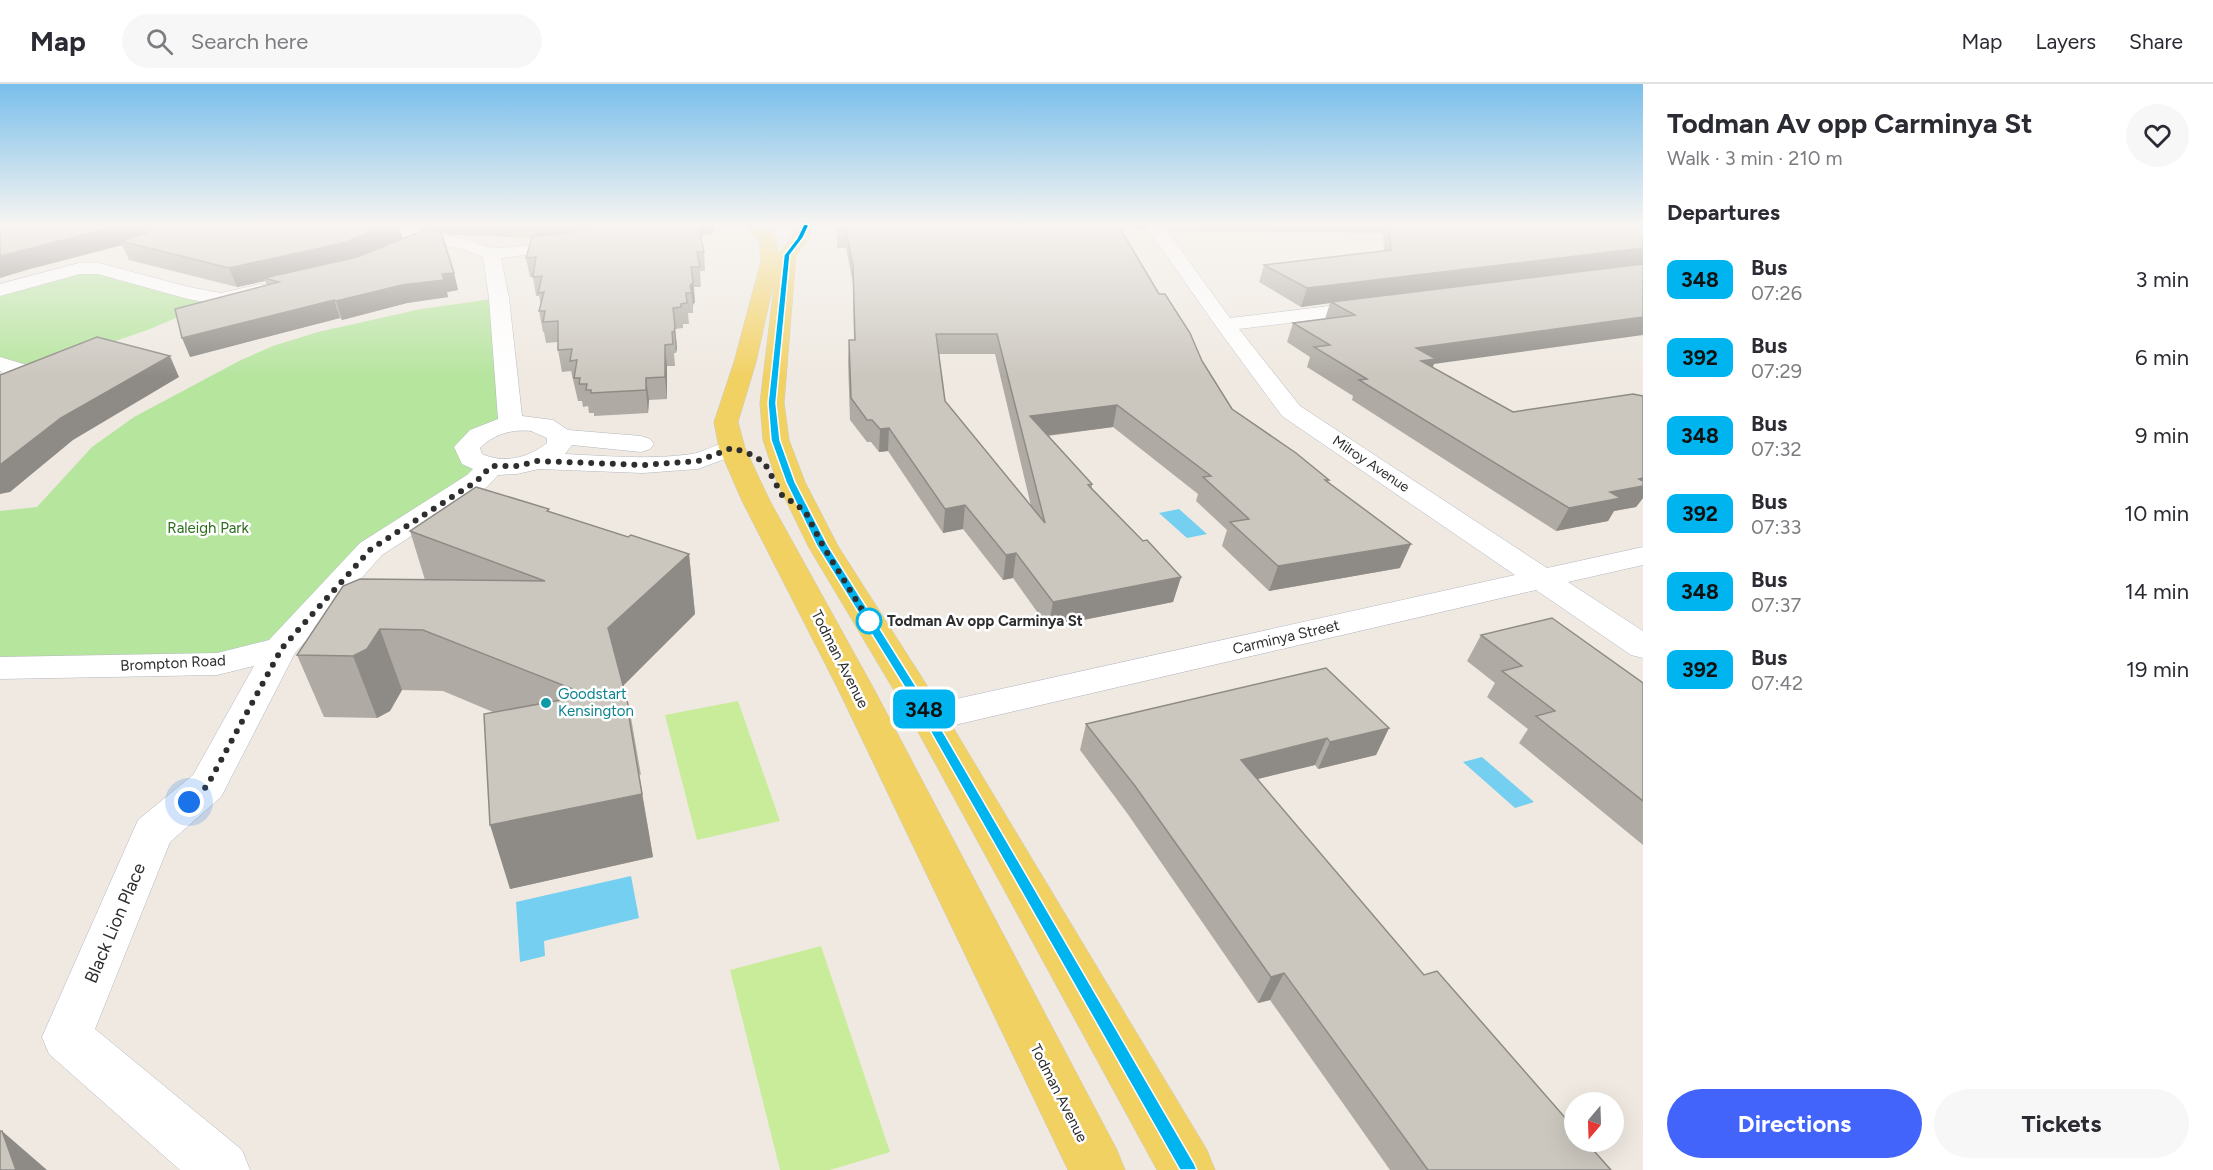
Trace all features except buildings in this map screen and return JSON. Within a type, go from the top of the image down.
[{"type":"main road","name":"Todman Avenue","points":[[766,276],[745,362],[726,422],[732,448],[756,501],[856,689],[1097,1170]]},
{"type":"main road","points":[[785,276],[772,403],[776,440],[791,482],[844,582],[929,718],[1187,1170]]},
{"type":"main road","points":[[732,448],[745,443],[754,435],[758,405],[773,387]]},
{"type":"main road","points":[[732,448],[764,462],[782,495],[805,511]]},
{"type":"street","points":[[0,290],[51,276]]},
{"type":"street","points":[[124,276],[220,299],[277,286]]},
{"type":"street","points":[[495,276],[511,424]]},
{"type":"street","name":"Milroy Avenue","points":[[1190,276],[1291,411],[1545,579],[1643,647]]},
{"type":"street","points":[[1225,325],[1388,305]]},
{"type":"street","points":[[0,364],[19,370],[0,385]]},
{"type":"street","points":[[560,436],[559,446],[551,454],[518,466],[491,466],[471,458],[467,447],[480,433],[511,424],[543,424],[560,436],[629,444],[697,441],[732,448]]},
{"type":"street","points":[[537,461],[644,465],[698,461],[732,448]]},
{"type":"street","points":[[282,648],[371,549],[477,481],[491,466]]},
{"type":"street","name":"Carminya Street","points":[[929,718],[1643,556]]},
{"type":"street","name":"Brompton Road","points":[[0,668],[217,664],[282,648]]},
{"type":"street","name":"Black Lion Place","points":[[222,1170],[68,1036],[153,832],[207,786],[282,648]]},
{"type":"green space","points":[[57,276],[114,276],[221,299],[150,329],[84,352],[19,370],[0,364],[0,296]]},
{"type":"green space","name":"Raleigh Park","points":[[499,298],[511,424],[467,447],[491,466],[371,549],[281,648],[217,664],[0,668],[0,511],[37,507],[92,447],[134,417],[241,360],[273,346],[318,332],[421,309]]},
{"type":"green space","points":[[738,701],[780,821],[697,840],[665,715]]},
{"type":"green space","points":[[821,946],[890,1152],[830,1170],[780,1170],[730,970]]},
{"type":"water","points":[[1179,509],[1207,534],[1187,538],[1159,513]]},
{"type":"water","points":[[1482,757],[1534,802],[1515,808],[1463,762]]},
{"type":"water","points":[[631,876],[639,918],[544,941],[545,956],[520,962],[516,902]]},
{"type":"bus line","name":"348","points":[[785,276],[772,403],[776,440],[791,482],[823,546],[918,699],[1187,1170]]},
{"type":"place","name":"Todman Av opp Carminya St","points":[[869,621]]},
{"type":"place","name":"Goodstart Kensington","points":[[546,703]]},
{"type":"route","points":[[189,802],[207,786],[282,648],[371,549],[477,481],[491,466],[518,466],[537,461],[644,465],[698,461],[732,448],[748,453],[764,462],[782,495],[805,511],[823,546],[869,621]]}]
